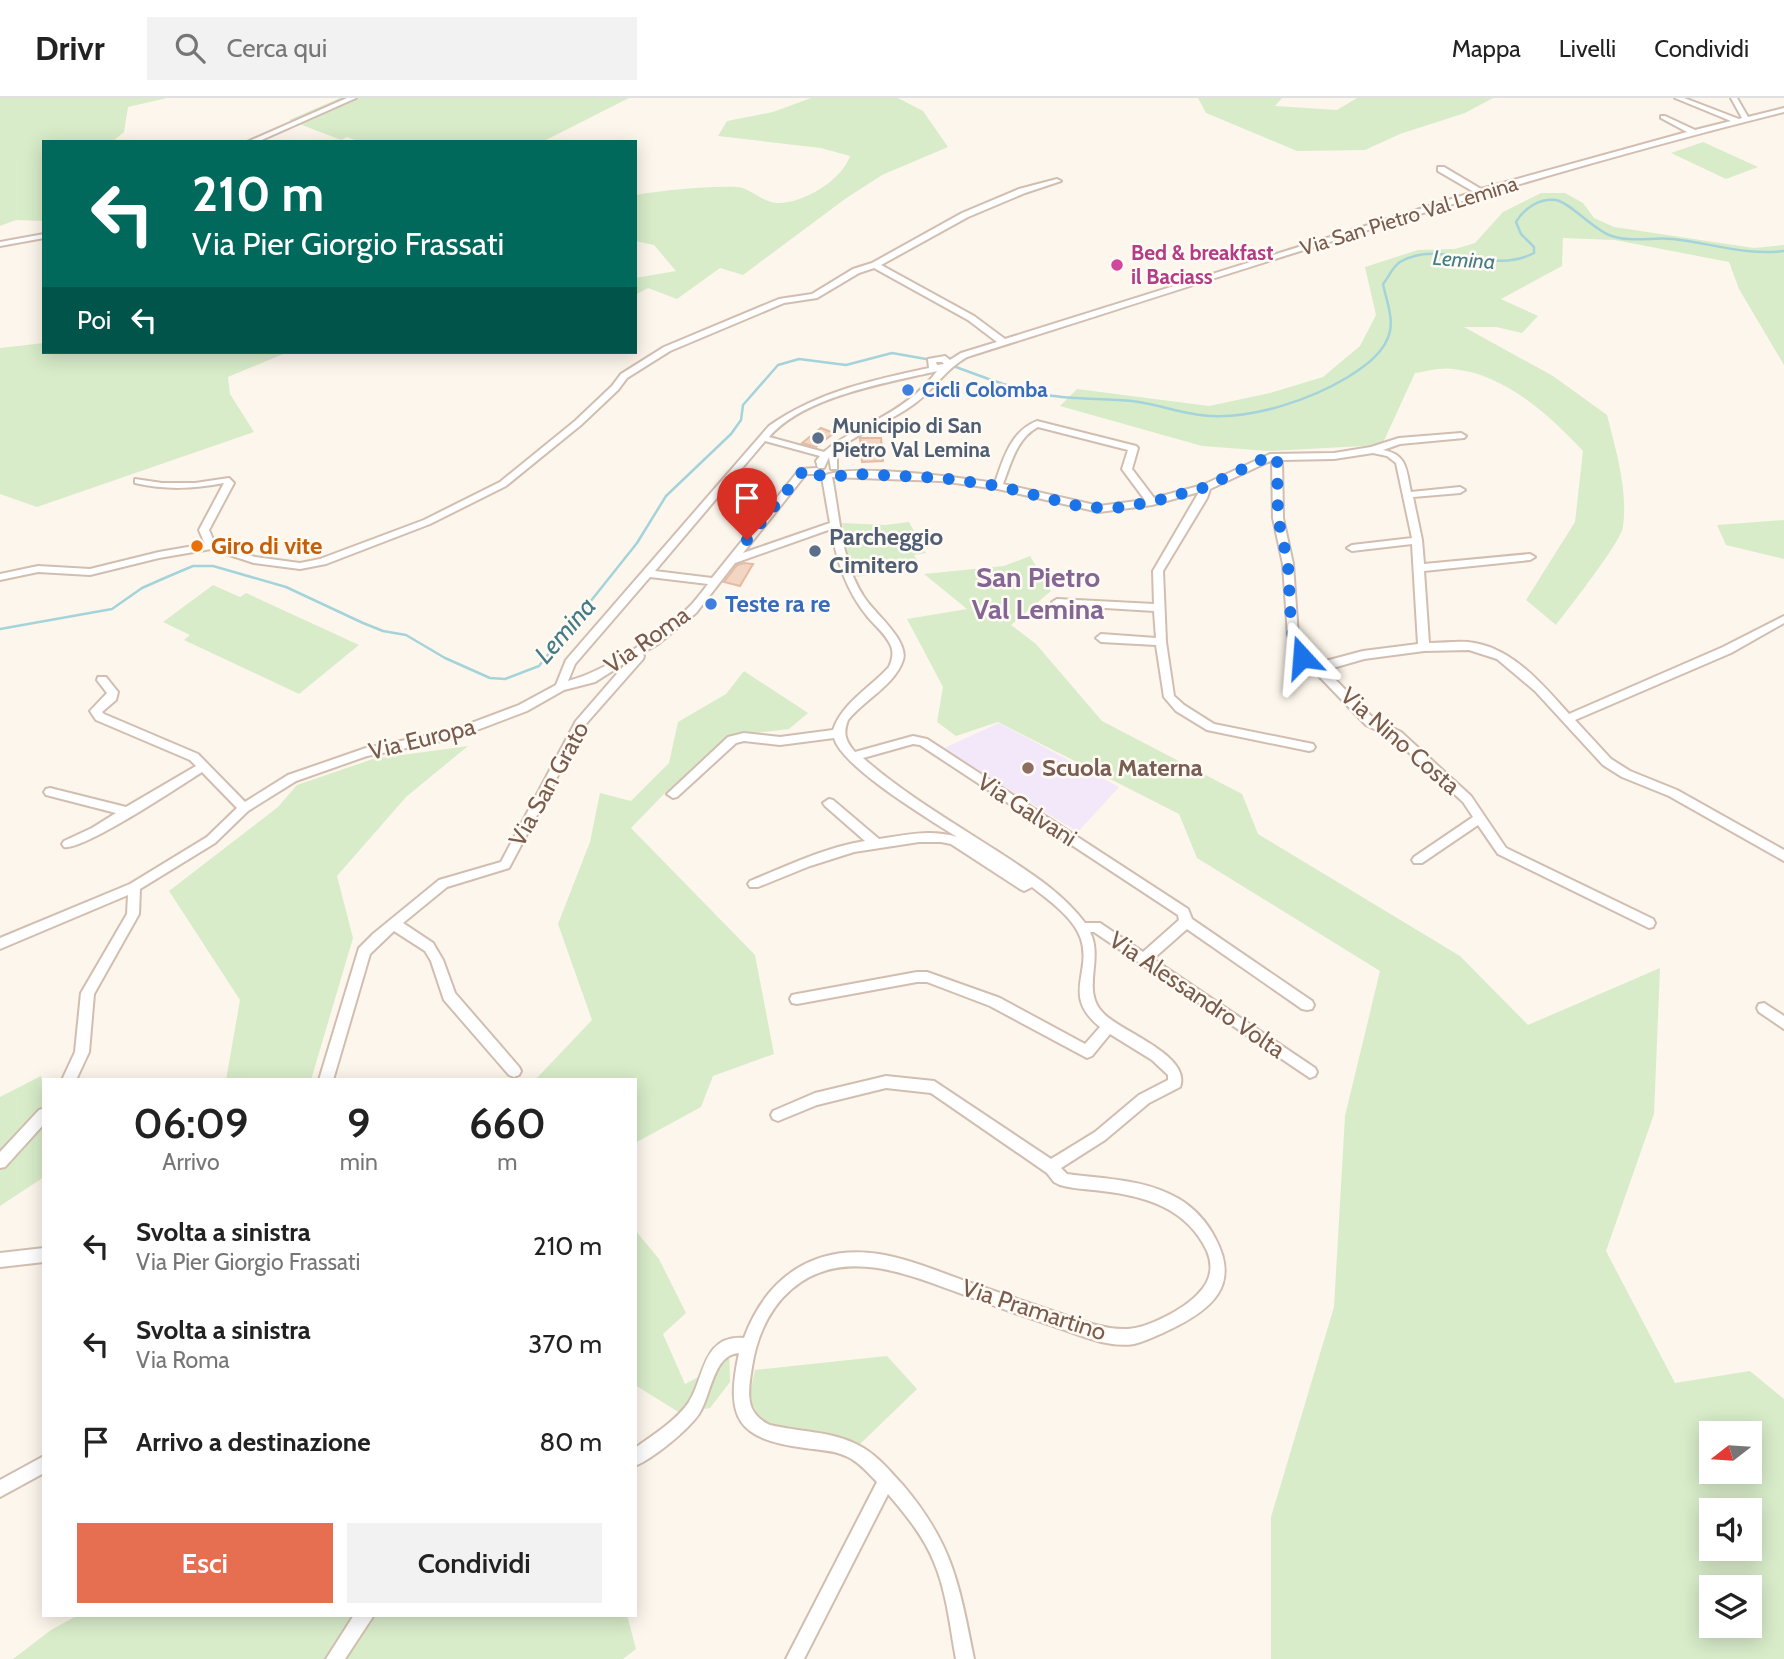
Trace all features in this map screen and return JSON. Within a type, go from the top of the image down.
[{"type":"street","points":[[255,140],[352,98]]},
{"type":"street","points":[[1678,98],[1742,120]]},
{"type":"street","points":[[1734,98],[1742,120]]},
{"type":"street","name":"Via San Pietro Val Lemina","points":[[939,367],[964,355],[1482,193],[1693,132],[1784,110]]},
{"type":"street","points":[[1760,116],[1784,120]]},
{"type":"street","points":[[1663,117],[1693,132]]},
{"type":"street","points":[[1441,169],[1482,193]]},
{"type":"street","points":[[0,577],[38,569],[90,572],[159,555],[211,546],[254,560],[300,566],[322,562],[428,522],[503,484],[578,423],[624,376],[667,349],[782,300],[814,296],[856,271],[875,265],[965,215],[1022,191],[1057,181]]},
{"type":"street","points":[[0,244],[42,236]]},
{"type":"street","points":[[875,265],[971,318],[1004,343]]},
{"type":"street","points":[[560,687],[570,663],[780,421],[804,408],[918,371],[939,367]]},
{"type":"street","points":[[763,438],[832,449],[906,405],[939,367]]},
{"type":"street","points":[[998,486],[1013,449],[1030,426],[1037,424],[1133,448],[1127,469],[1152,502]]},
{"type":"street","points":[[801,474],[828,471],[941,478],[998,486],[1083,507],[1116,508],[1152,502],[1206,487],[1263,459],[1334,456],[1373,450],[1399,441],[1461,436]]},
{"type":"street","points":[[832,449],[828,471],[839,548],[850,586],[895,643],[899,656],[893,669],[844,716],[838,733],[841,745],[853,757],[1032,881],[1065,909],[1081,928],[1089,945],[1086,999],[1093,1012],[1171,1068],[1176,1078],[1174,1083],[1144,1099],[1100,1136],[1052,1168]]},
{"type":"street","name":"Via Roma","points":[[560,687],[591,679],[654,641],[692,611],[801,474],[814,459],[832,449]]},
{"type":"street","points":[[1373,450],[1390,454],[1400,462],[1417,540],[1424,647]]},
{"type":"street","name":"Via Nino Costa","points":[[1277,457],[1278,518],[1288,564],[1293,636],[1302,657],[1317,667],[1370,722],[1397,735],[1425,758],[1467,799],[1502,851],[1649,923]]},
{"type":"street","points":[[138,481],[162,486],[195,486],[226,480],[229,483],[227,491],[204,530],[211,546]]},
{"type":"street","points":[[1206,487],[1158,571],[1161,642],[1169,697],[1180,708],[1211,727],[1309,747]]},
{"type":"street","points":[[1407,495],[1460,490]]},
{"type":"street","points":[[730,561],[836,524]]},
{"type":"street","points":[[1352,548],[1417,540]]},
{"type":"street","points":[[1420,568],[1530,557]]},
{"type":"street","points":[[647,573],[714,583]]},
{"type":"street","points":[[1057,602],[1160,608]]},
{"type":"street","points":[[1567,719],[1727,650],[1784,619]]},
{"type":"street","points":[[1101,638],[1161,642]]},
{"type":"street","name":"Via San Grato","points":[[327,1078],[360,960],[377,937],[443,883],[505,865],[580,724],[654,641]]},
{"type":"street","points":[[1317,667],[1363,655],[1424,647],[1469,646],[1501,656],[1539,688],[1591,747],[1626,774],[1673,793],[1784,856]]},
{"type":"street","points":[[102,680],[113,692],[112,697],[96,711],[100,717],[179,750],[204,766],[244,808]]},
{"type":"street","name":"Via Europa","points":[[0,944],[134,887],[211,840],[244,808],[292,778],[366,752],[452,735],[523,708],[560,687]]},
{"type":"street","points":[[673,794],[732,740],[744,737],[780,741],[838,733]]},
{"type":"street","name":"Via Galvani","points":[[853,757],[913,740],[923,742],[1184,912],[1186,922],[1307,1005]]},
{"type":"street","points":[[68,844],[204,766]]},
{"type":"street","points":[[50,792],[128,812]]},
{"type":"street","points":[[829,803],[876,843]]},
{"type":"street","name":"Via Nino Costa","points":[[1418,860],[1478,819]]},
{"type":"street","points":[[754,884],[827,856],[876,843],[919,837],[948,838],[1024,886],[1032,881]]},
{"type":"street","points":[[70,1078],[82,1052],[88,993],[133,914],[134,887]]},
{"type":"street","points":[[1144,958],[1186,922]]},
{"type":"street","points":[[394,924],[429,947],[437,960],[450,996],[514,1071]]},
{"type":"street","name":"Via Alessandro Volta","points":[[1081,928],[1096,927],[1310,1072]]},
{"type":"street","points":[[797,999],[917,977],[995,1002],[1087,1052],[1109,1025]]},
{"type":"street","points":[[1765,1008],[1784,1023]]},
{"type":"street","name":"Via Pramartino","points":[[778,1115],[815,1100],[886,1082],[934,1087],[1052,1168],[1065,1180],[1146,1193],[1170,1202],[1182,1210],[1204,1233],[1218,1259],[1218,1280],[1213,1291],[1196,1306],[1171,1321],[1139,1335],[1115,1337],[1019,1308],[909,1268],[852,1259],[836,1261],[803,1273],[778,1291],[760,1315],[749,1346],[741,1405],[753,1426],[761,1432],[850,1449],[886,1481],[913,1513],[939,1553],[965,1659]]},
{"type":"street","points":[[0,1162],[42,1116]]},
{"type":"street","points":[[0,1260],[42,1255]]},
{"type":"street","points":[[637,1456],[694,1408],[715,1359],[725,1347],[736,1343],[749,1346]]},
{"type":"street","points":[[0,1489],[42,1465]]},
{"type":"street","points":[[795,1659],[886,1481]]},
{"type":"street","points":[[335,1659],[364,1617]]},
{"type":"shaded area","name":"Scuola Materna","points":[[999,723],[1119,787],[1078,832],[942,749]]},
{"type":"green space","points":[[0,98],[167,98],[128,107],[124,132],[114,140],[42,140],[42,221],[16,220],[0,226]]},
{"type":"green space","points":[[340,98],[629,98],[546,140],[355,140],[347,137],[341,140],[289,120]]},
{"type":"green space","points":[[811,98],[898,98],[923,111],[948,147],[882,175],[845,199],[743,275],[720,268],[677,299],[648,288],[637,294],[637,278],[676,271],[654,245],[637,241],[637,195],[737,187],[772,202],[787,202],[820,189],[846,165],[850,156],[821,148],[718,136],[727,121],[773,112]]},
{"type":"green space","points":[[1198,98],[1282,98],[1275,106],[1337,110],[1357,98],[1493,98],[1465,113],[1400,134],[1365,150],[1297,151],[1206,113]]},
{"type":"green space","points":[[1703,142],[1758,167],[1726,179],[1671,153]]},
{"type":"green space","points":[[1541,193],[1565,193],[1583,203],[1594,218],[1614,227],[1754,248],[1784,245],[1784,365],[1739,289],[1729,262],[1615,240],[1563,238],[1562,266],[1501,299],[1538,316],[1522,333],[1496,327],[1464,327],[1553,376],[1607,415],[1623,484],[1623,527],[1604,560],[1556,625],[1526,600],[1575,522],[1583,451],[1525,398],[1490,379],[1472,372],[1448,369],[1415,373],[1382,445],[1268,451],[1202,446],[1060,406],[1077,389],[1209,406],[1270,393],[1323,377],[1360,346],[1376,315],[1365,267],[1418,250],[1455,249],[1475,243],[1503,212]]},
{"type":"green space","points":[[42,343],[42,354],[283,354],[228,377],[230,394],[254,432],[37,507],[0,494],[0,348]]},
{"type":"green space","points":[[1784,520],[1784,559],[1726,545],[1717,525]]},
{"type":"green space","points":[[909,522],[926,553],[914,555],[919,564],[857,577],[841,541],[847,540],[842,523],[885,525]]},
{"type":"green space","points":[[1030,556],[1051,591],[1011,625],[1036,644],[1102,721],[1242,794],[1258,834],[1460,956],[1528,1025],[1660,968],[1654,1114],[1606,1251],[1675,1383],[1750,1371],[1784,1399],[1784,1659],[1271,1659],[1271,1517],[1334,1307],[1345,1116],[1380,971],[1197,858],[1179,814],[998,722],[956,736],[937,722],[943,687],[907,619],[967,609],[924,574],[1004,566]]},
{"type":"green space","points":[[213,585],[240,597],[246,593],[359,645],[299,694],[184,640],[190,635],[163,622]]},
{"type":"green space","points":[[744,671],[808,713],[789,729],[729,736],[664,794],[631,828],[755,955],[774,1054],[713,1076],[701,1107],[637,1142],[637,1078],[537,1078],[592,1020],[558,924],[590,842],[600,793],[631,801],[669,763],[678,722],[726,694]]},
{"type":"green space","points":[[468,746],[406,797],[337,876],[353,938],[312,1078],[226,1078],[240,1000],[169,891],[278,807],[297,785],[373,759]]},
{"type":"green space","points":[[41,1076],[42,1178],[0,1206],[0,1097]]},
{"type":"green space","points":[[637,1232],[659,1259],[686,1313],[663,1334],[685,1384],[702,1375],[721,1342],[729,1339],[730,1382],[710,1408],[680,1413],[637,1386]]},
{"type":"green space","points":[[887,1356],[917,1389],[857,1447],[783,1429],[761,1420],[749,1398],[755,1370]]},
{"type":"green space","points":[[74,1617],[628,1617],[636,1649],[623,1659],[13,1659],[51,1630]]},
{"type":"building","name":"Municipio di San Pietro Val Lemina","points":[[821,428],[834,433],[816,447],[802,443]]},
{"type":"building","points":[[860,438],[881,438],[883,461],[862,462]]},
{"type":"building","points":[[753,564],[740,586],[724,582],[737,565]]},
{"type":"waterway","name":"Lemina","points":[[956,367],[1012,387],[1047,395],[1132,401],[1211,416],[1246,414],[1282,406],[1317,393],[1348,377],[1374,358],[1388,339],[1391,325],[1383,284],[1400,262],[1432,254],[1501,261],[1534,253],[1534,247],[1521,234],[1516,222],[1528,208],[1538,202],[1561,202],[1602,232],[1617,237],[1673,239],[1756,252],[1784,251]]},
{"type":"waterway","name":"Lemina","points":[[0,629],[112,609],[142,588],[167,577],[193,566],[213,566],[286,587],[363,623],[383,631],[406,635],[445,658],[490,678],[505,679],[539,666],[637,543],[666,496],[731,434],[741,420],[743,405],[778,365],[799,359],[846,365],[892,353],[926,359]]},
{"type":"place","name":"Bed & breakfast il Baciass","points":[[1117,265]]},
{"type":"place","name":"Cicli Colomba","points":[[908,390]]},
{"type":"place","name":"Municipio di San Pietro Val Lemina","points":[[818,438]]},
{"type":"place","name":"Giro di vite","points":[[197,546]]},
{"type":"place","name":"Parcheggio Cimitero","points":[[815,551]]},
{"type":"place","name":"Teste ra re","points":[[711,604]]},
{"type":"place","name":"Scuola Materna","points":[[1028,768]]},
{"type":"district","name":"San Pietro Val Lemina","points":[[1038,593]]},
{"type":"route","points":[[747,540],[803,471],[817,471],[819,475],[827,477],[859,474],[941,478],[998,486],[1100,509],[1152,502],[1206,487],[1263,459],[1277,457],[1278,518],[1288,564],[1291,625],[1302,657]]}]
